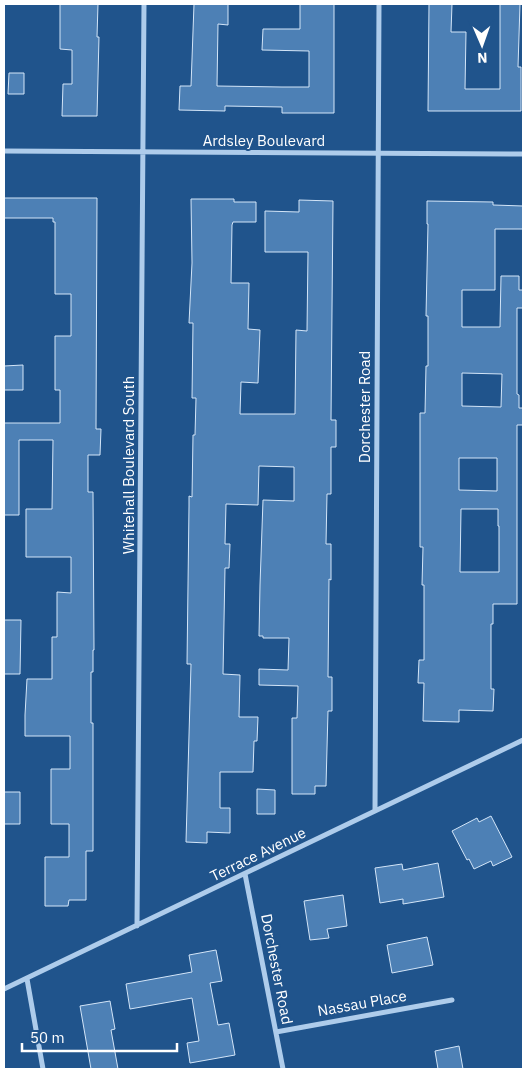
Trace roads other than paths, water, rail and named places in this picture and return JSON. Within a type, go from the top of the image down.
[{"type":"street","name":"Whitehall Boulevard South","points":[[137,926],[144,4]]},
{"type":"street","name":"Dorchester Road","points":[[375,811],[379,4]]},
{"type":"street","name":"Ardsley Boulevard","points":[[4,151],[523,154]]},
{"type":"street","name":"Terrace Avenue","points":[[4,989],[523,740]]},
{"type":"street","name":"Dorchester Road","points":[[246,874],[283,1069]]},
{"type":"street","points":[[27,978],[43,1069]]},
{"type":"street","name":"Nassau Place","points":[[276,1032],[452,1000]]}]
